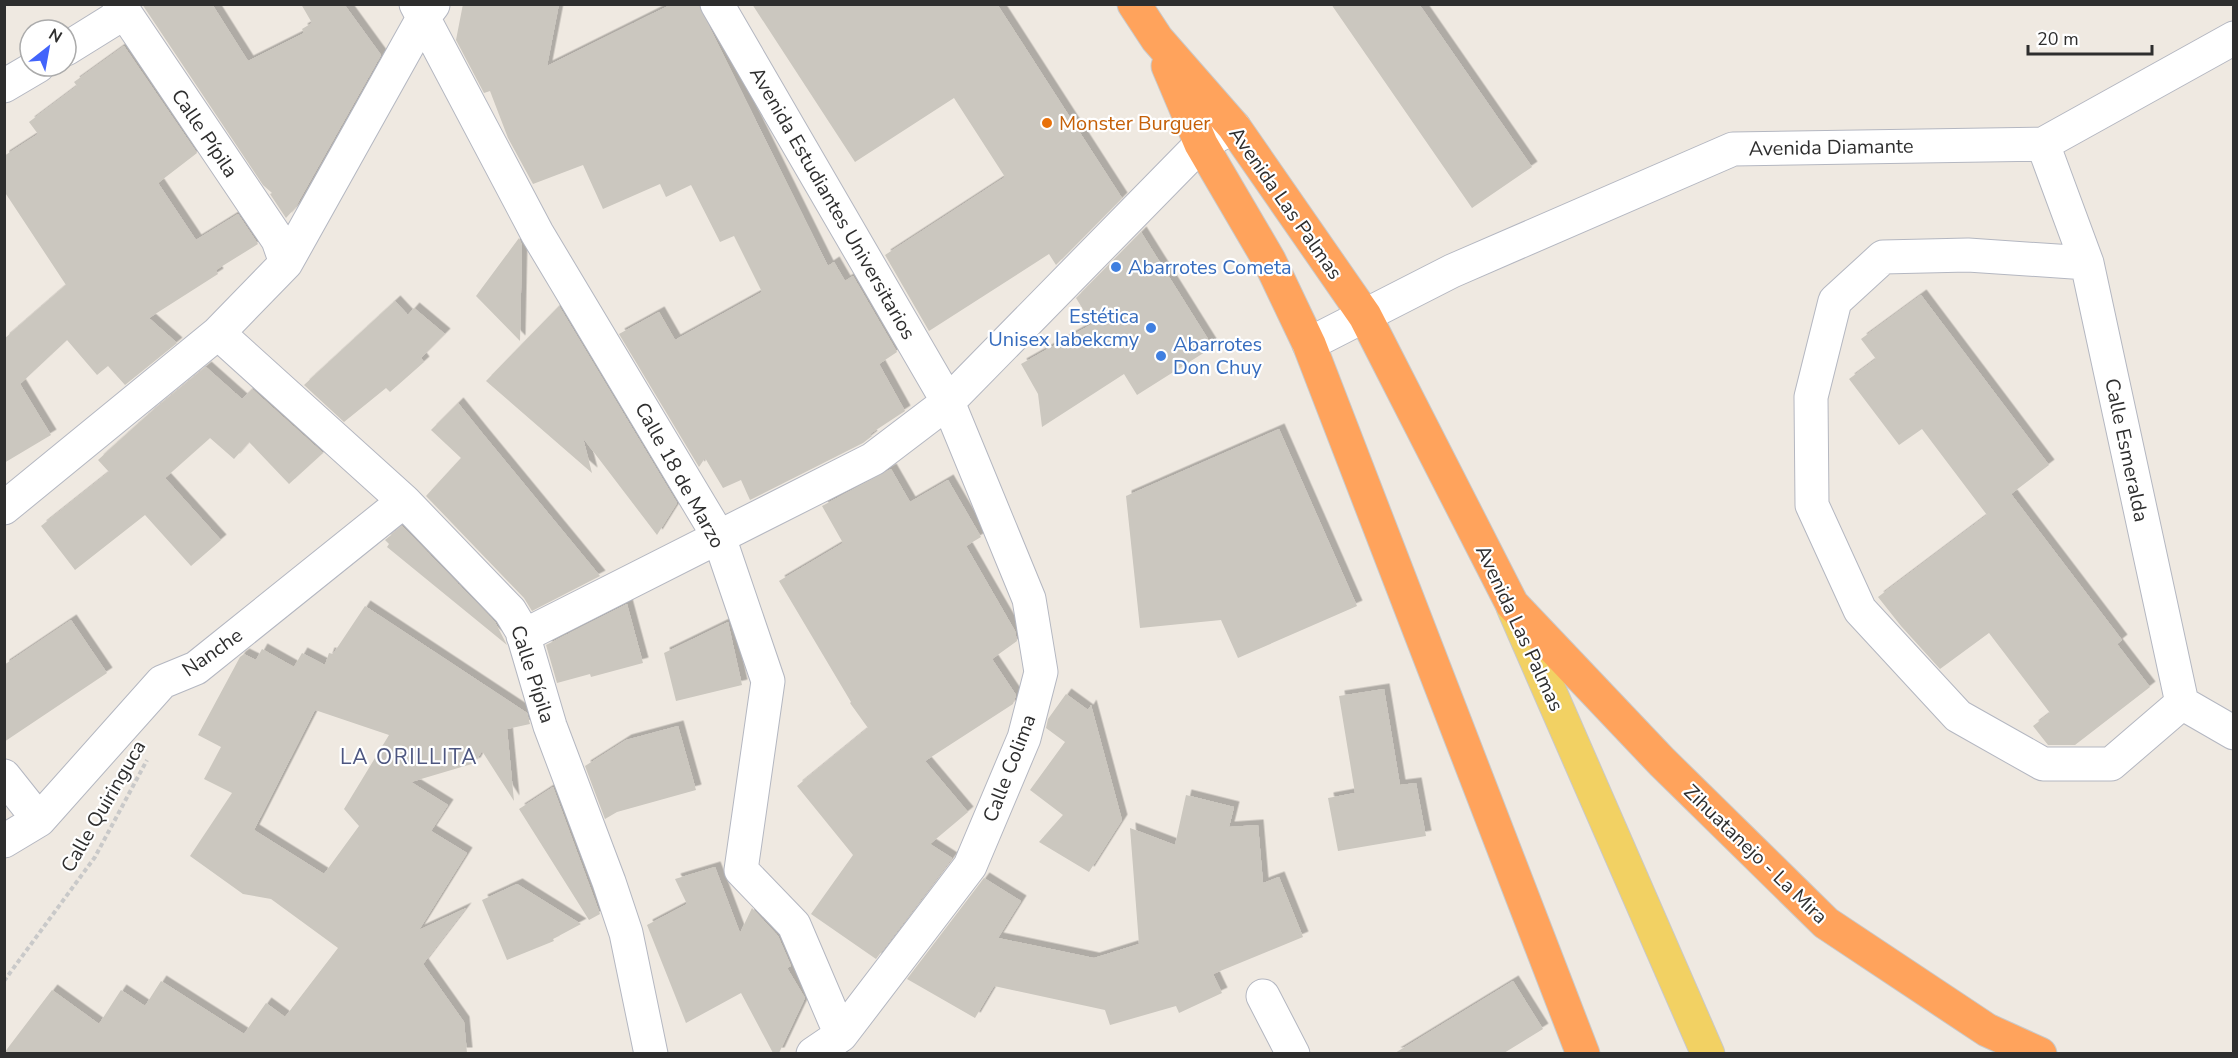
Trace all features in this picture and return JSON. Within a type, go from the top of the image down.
[{"type":"highway","points":[[1134,4],[1157,39]]},
{"type":"highway","name":"Avenida Las Palmas","points":[[1157,39],[1234,127],[1365,316],[1512,604]]},
{"type":"highway","name":"Avenida Las Palmas","points":[[1157,39],[1200,144],[1269,260],[1309,344],[1583,1053]]},
{"type":"highway","name":"Zihuatanejo - La Mira","points":[[1512,604],[1662,762],[1826,923],[1987,1030],[2040,1053]]},
{"type":"main road","name":"Avenida Las Palmas","points":[[1512,604],[1708,1053]]},
{"type":"street","name":"Avenida Estudiantes Universitarios","points":[[717,4],[948,402]]},
{"type":"street","points":[[78,40],[121,9]]},
{"type":"street","name":"Calle Pípila","points":[[121,9],[278,240],[286,263]]},
{"type":"street","points":[[9,494],[218,333],[286,263],[425,9]]},
{"type":"street","name":"Calle 18 de Marzo","points":[[425,9],[537,233],[719,537],[768,681],[741,870],[794,925],[841,1035]]},
{"type":"street","name":"Avenida Diamante","points":[[1309,344],[1452,271],[1733,149],[2043,144],[2234,38]]},
{"type":"street","points":[[4,86],[18,78]]},
{"type":"street","points":[[523,636],[873,459],[948,402],[1200,144],[1234,127]]},
{"type":"street","name":"Calle Esmeralda","points":[[2043,144],[2087,263],[2182,703]]},
{"type":"street","points":[[2087,263],[1968,255],[1883,256],[1835,301],[1811,397],[1812,506],[1860,610],[1958,716],[2043,764],[2111,764],[2182,703],[2234,733]]},
{"type":"street","name":"Calle Pípila","points":[[218,333],[404,501],[510,611],[523,636],[550,726],[626,933],[651,1053]]},
{"type":"street","name":"Calle Colima","points":[[813,1053],[841,1035],[970,866],[1024,738],[1041,672],[1029,599],[948,402]]},
{"type":"street","name":"Nanche","points":[[4,841],[39,820],[162,682],[195,668],[404,501]]},
{"type":"street","points":[[4,776],[39,820]]},
{"type":"street","points":[[1263,996],[1293,1053]]},
{"type":"path","name":"Calle Quiringuca","points":[[4,981],[95,857],[151,752]]},
{"type":"building","points":[[142,4],[212,4],[248,61],[304,33],[302,29],[312,23],[301,4],[344,4],[381,55],[295,208],[286,218],[270,194],[272,193],[263,185]]},
{"type":"building","points":[[463,4],[559,4],[547,66],[672,4],[698,4],[828,266],[834,262],[845,281],[853,276],[897,352],[879,364],[905,411],[870,434],[872,436],[863,443],[750,500],[741,480],[723,488],[705,458],[699,467],[619,334],[659,312],[675,340],[762,292],[734,236],[720,242],[691,185],[666,197],[660,184],[603,209],[583,165],[533,184],[508,138],[490,91],[484,93],[456,40]]},
{"type":"building","points":[[752,4],[997,4],[1122,198],[1056,265],[1049,254],[929,331],[885,255],[1005,177],[954,98],[855,162]]},
{"type":"building","points":[[1331,4],[1419,4],[1532,167],[1472,208]]},
{"type":"building","points":[[124,46],[197,153],[158,183],[196,240],[238,214],[258,244],[216,270],[218,274],[149,318],[177,343],[125,385],[108,366],[97,375],[67,340],[20,384],[51,435],[4,463],[4,339],[66,285],[4,191],[4,156],[38,134],[29,122],[77,86],[74,82]]},
{"type":"building","points":[[1141,232],[1213,347],[1137,395],[1124,374],[1042,427],[1038,394],[1021,364],[1092,324],[1076,298]]},
{"type":"building","points":[[519,238],[522,245],[520,341],[476,296]]},
{"type":"building","points":[[1921,295],[2049,465],[2011,494],[2122,640],[2117,644],[2150,687],[2075,745],[2048,745],[2033,726],[2050,713],[1989,633],[1940,669],[1878,597],[1987,515],[1922,429],[1899,445],[1849,379],[1876,359],[1861,339]]},
{"type":"building","points":[[395,301],[408,315],[414,308],[445,334],[421,358],[424,362],[390,392],[386,388],[344,422],[304,385]]},
{"type":"building","points":[[559,306],[677,503],[657,535],[583,438],[592,473],[486,381]]},
{"type":"building","points":[[206,367],[242,399],[252,389],[323,453],[289,484],[249,442],[234,459],[210,438],[165,478],[221,540],[191,566],[145,515],[75,570],[41,526],[109,472],[98,460]]},
{"type":"building","points":[[458,403],[600,576],[532,611],[524,598],[426,496],[461,458],[431,430]]},
{"type":"building","points":[[1279,429],[1357,606],[1238,658],[1221,620],[1140,628],[1126,496]]},
{"type":"building","points":[[891,469],[910,502],[948,480],[981,537],[966,546],[1015,631],[1017,641],[992,659],[1016,695],[1013,704],[925,761],[968,812],[930,844],[952,858],[876,959],[811,914],[853,855],[797,786],[868,728],[850,703],[779,581],[843,543],[822,506]]},
{"type":"building","points":[[402,526],[495,622],[507,645],[387,547],[389,544],[385,540]]},
{"type":"building","points":[[627,604],[643,663],[591,677],[590,674],[557,683],[546,645]]},
{"type":"building","points":[[365,606],[527,713],[530,724],[507,729],[514,801],[482,751],[475,763],[411,782],[448,805],[431,831],[467,853],[419,930],[466,908],[423,964],[464,1022],[467,1053],[4,1053],[52,990],[99,1024],[121,990],[145,1006],[161,981],[244,1034],[266,1003],[285,1017],[338,948],[271,899],[243,894],[190,856],[232,793],[204,779],[221,747],[198,735],[240,657],[244,654],[256,660],[262,649],[294,667],[302,653],[325,665],[329,653],[333,654]],"holes":[[[315,710],[389,735],[344,809],[359,826],[324,874],[254,830]]]},
{"type":"building","points":[[71,620],[107,673],[4,742],[4,665]]},
{"type":"building","points":[[728,622],[742,685],[676,701],[664,653]]},
{"type":"building","points":[[1384,689],[1400,785],[1416,783],[1426,836],[1338,851],[1328,798],[1355,793],[1339,696]]},
{"type":"building","points":[[1066,694],[1088,710],[1091,705],[1122,820],[1089,872],[1039,842],[1063,815],[1030,790],[1065,742],[1046,728],[1048,719]]},
{"type":"building","points":[[678,726],[696,790],[617,812],[605,819],[585,766],[626,740]]},
{"type":"building","points":[[553,787],[600,914],[589,920],[519,809]]},
{"type":"building","points":[[1186,795],[1234,807],[1229,827],[1258,825],[1263,883],[1279,877],[1303,937],[1213,974],[1222,993],[1179,1013],[1176,1006],[1110,1025],[1105,1010],[994,986],[975,1018],[907,979],[984,878],[1021,901],[998,938],[1094,958],[1139,944],[1130,828],[1175,845]]},
{"type":"building","points":[[715,867],[740,933],[752,908],[778,936],[791,966],[787,968],[805,998],[779,1053],[773,1053],[741,993],[686,1023],[647,925],[687,904],[675,879]]},
{"type":"building","points":[[517,884],[581,924],[553,939],[554,941],[507,960],[482,900]]},
{"type":"building","points":[[1513,981],[1543,1029],[1504,1053],[1395,1053]]},
{"type":"place","name":"Monster Burguer","points":[[1047,123]]},
{"type":"place","name":"Abarrotes Cometa","points":[[1116,267]]},
{"type":"place","name":"Estética Unisex Iabekcmy","points":[[1151,328]]},
{"type":"place","name":"Abarrotes Don Chuy","points":[[1161,356]]},
{"type":"district","name":"LA ORILLITA","points":[[409,757]]}]
